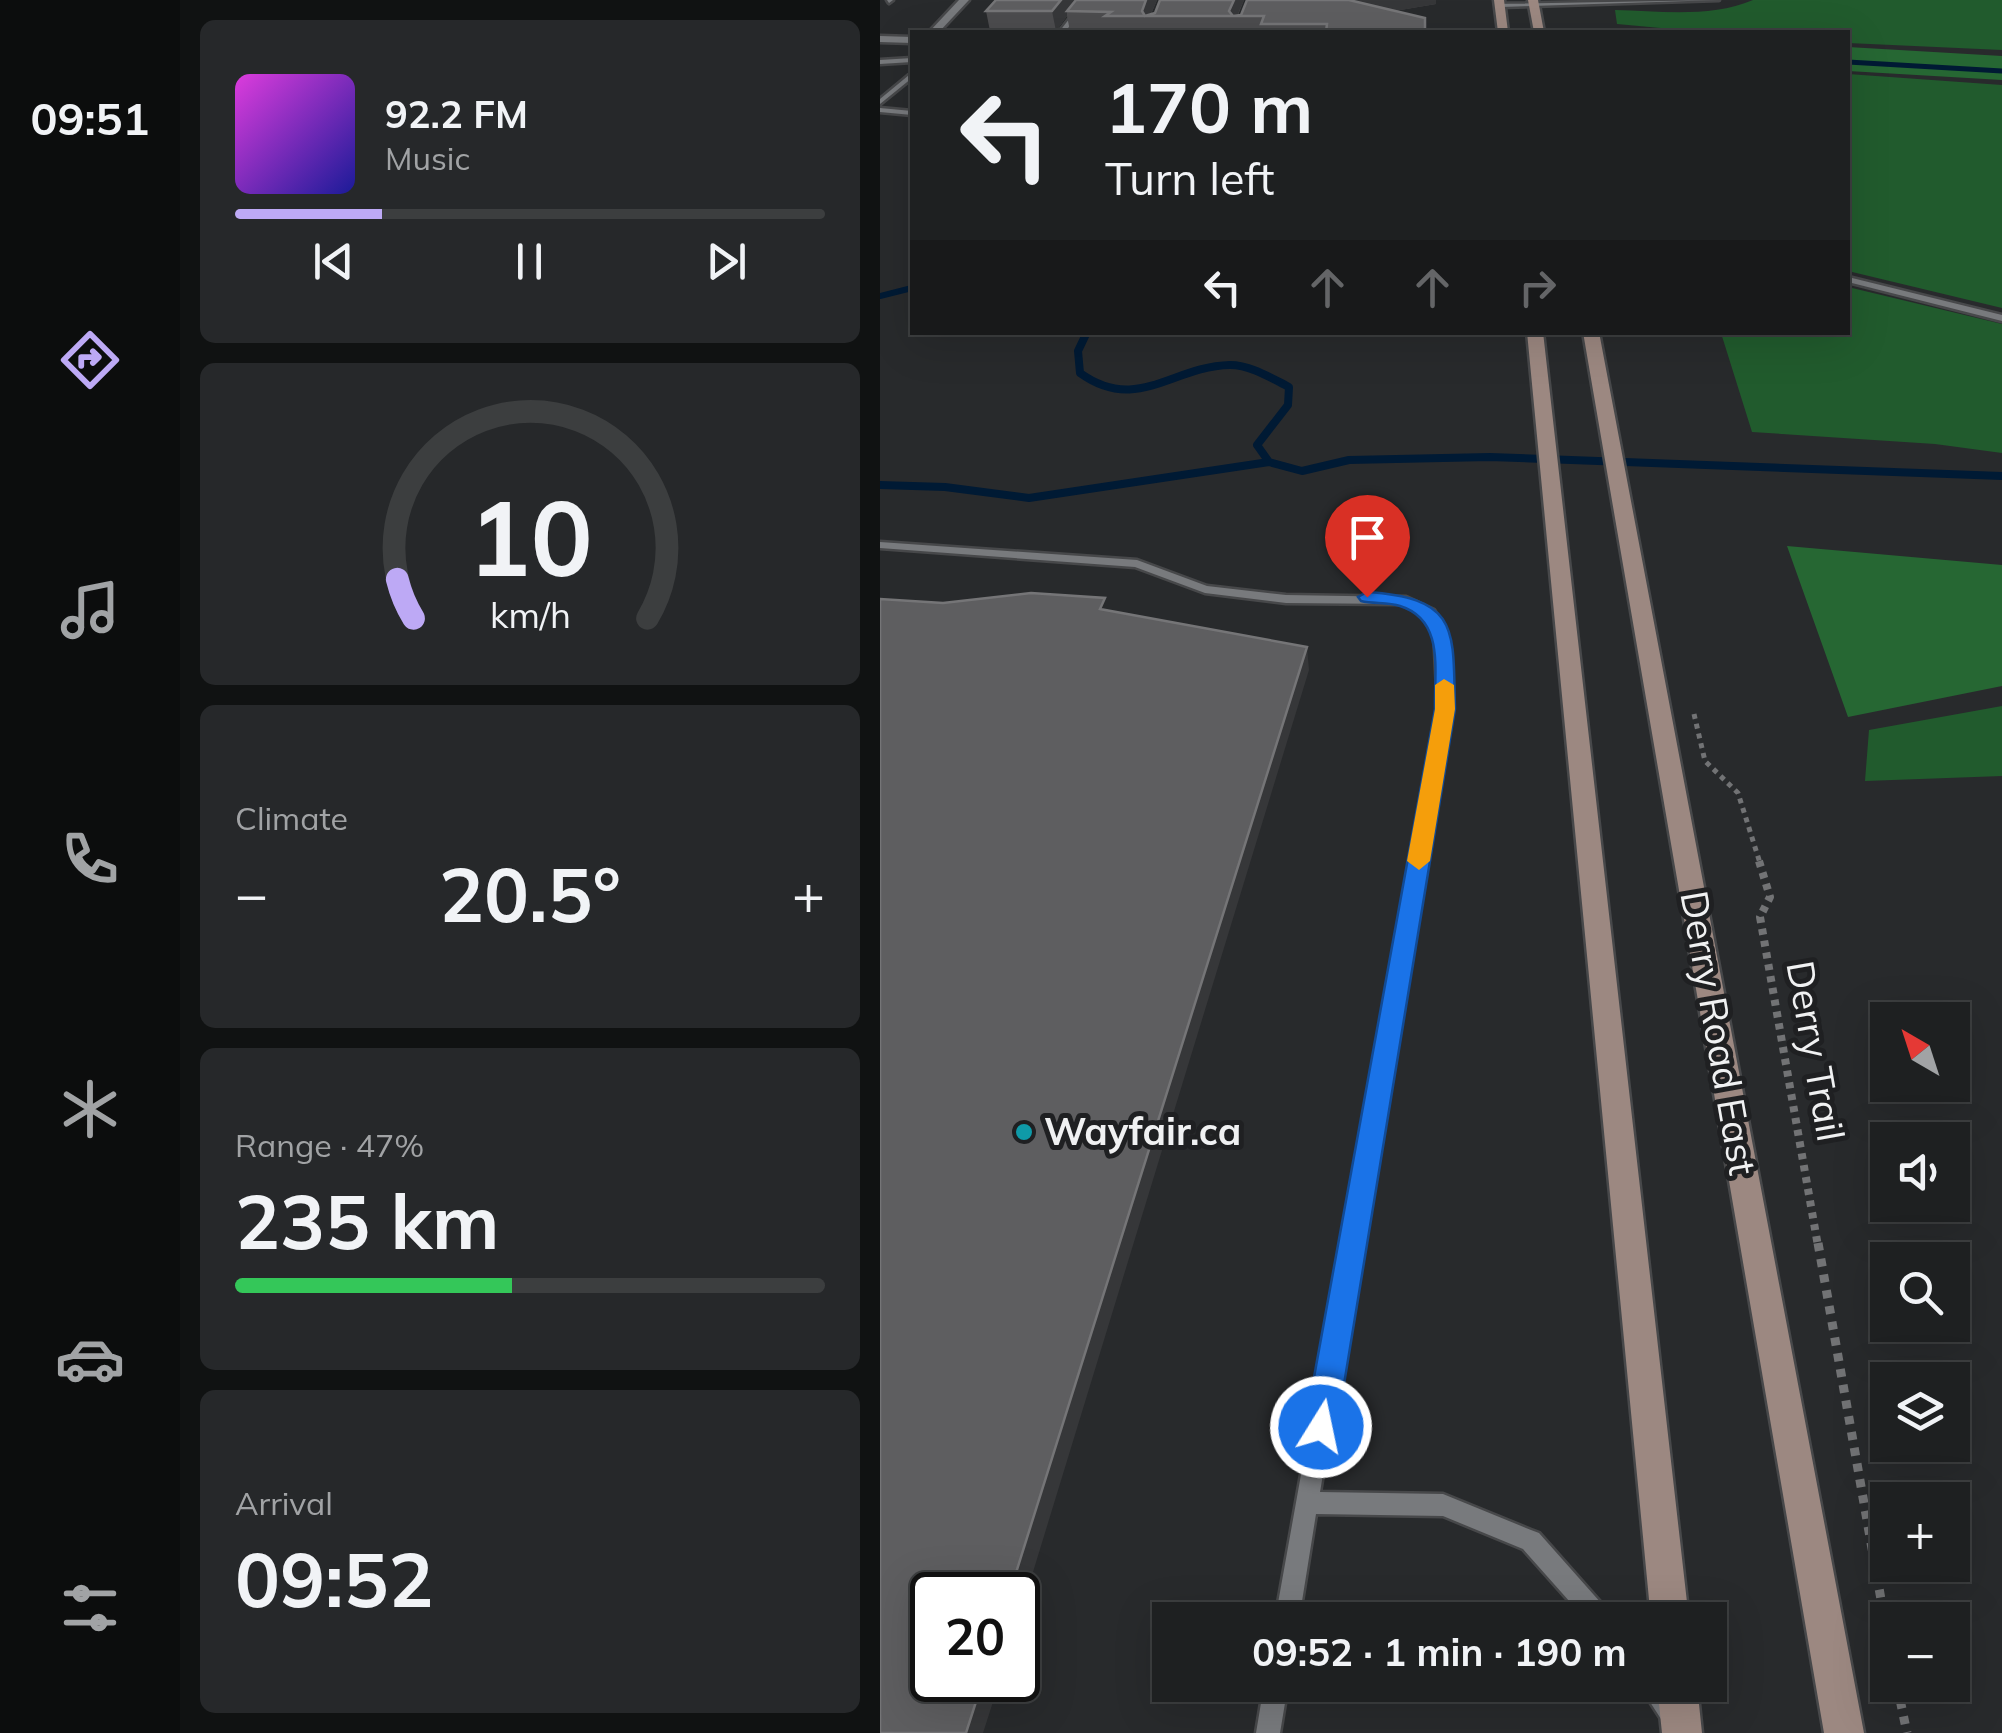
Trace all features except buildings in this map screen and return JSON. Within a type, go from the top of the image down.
[{"type":"main road","points":[[1500,2],[1503,30]]},
{"type":"main road","points":[[1533,2],[1538,30]]},
{"type":"main road","points":[[1534,335],[1668,1602]]},
{"type":"main road","name":"Derry Road East","points":[[1591,335],[1844,1733]]},
{"type":"main road","points":[[1679,1702],[1682,1729]]},
{"type":"street","points":[[936,30],[964,0]]},
{"type":"street","points":[[1500,2],[1714,0]]},
{"type":"street","points":[[880,39],[910,40]]},
{"type":"lane","points":[[1064,30],[1088,0]]},
{"type":"lane","points":[[897,60],[910,51]]},
{"type":"lane","points":[[880,62],[910,60]]},
{"type":"lane","points":[[881,101],[910,77]]},
{"type":"lane","points":[[880,110],[910,113]]},
{"type":"lane","points":[[1850,280],[2002,318]]},
{"type":"lane","points":[[880,546],[1137,564],[1205,590],[1286,600],[1402,600],[1430,613],[1440,630],[1445,709],[1290,1602]]},
{"type":"lane","points":[[1308,1503],[1442,1505],[1532,1541],[1585,1602]]},
{"type":"lane","points":[[1268,1733],[1273,1702]]},
{"type":"lane","points":[[1663,1702],[1682,1729]]},
{"type":"path","name":"Derry Trail","points":[[1692,704],[1705,761],[1738,793],[1770,898],[1760,917],[1881,1602]]},
{"type":"path","points":[[1901,1702],[1907,1733]]},
{"type":"green space","points":[[1753,0],[2002,0],[2002,50],[1850,43],[1850,30],[1682,30],[1617,24],[1615,10],[1703,11]]},
{"type":"green space","points":[[1850,47],[2002,56],[2002,80],[1850,71]]},
{"type":"green space","points":[[1850,74],[2002,85],[2002,308],[1850,271]]},
{"type":"green space","points":[[1850,287],[2002,324],[2002,453],[1935,444],[1752,432],[1722,335],[1850,335]]},
{"type":"green space","points":[[1787,546],[2002,565],[2002,686],[1848,717]]},
{"type":"green space","points":[[2002,706],[2002,776],[1865,781],[1869,730]]},
{"type":"waterway","points":[[1850,62],[2002,71]]},
{"type":"waterway","points":[[880,296],[910,288]]},
{"type":"waterway","points":[[1086,335],[1078,351],[1080,373],[1119,389],[1137,389],[1209,367],[1230,365],[1253,370],[1289,387],[1288,405],[1257,445],[1269,462]]},
{"type":"waterway","points":[[1269,462],[1302,471],[1349,460],[1490,457],[2002,476]]},
{"type":"waterway","points":[[880,485],[945,487],[1029,498],[1269,462]]},
{"type":"slow traffic","points":[[1419,861],[1445,709],[1444,685]]},
{"type":"place","name":"Wayfair.ca","points":[[1024,1132]]},
{"type":"route","points":[[1321,1427],[1445,709],[1444,646],[1430,613],[1402,600],[1367,597]]}]
